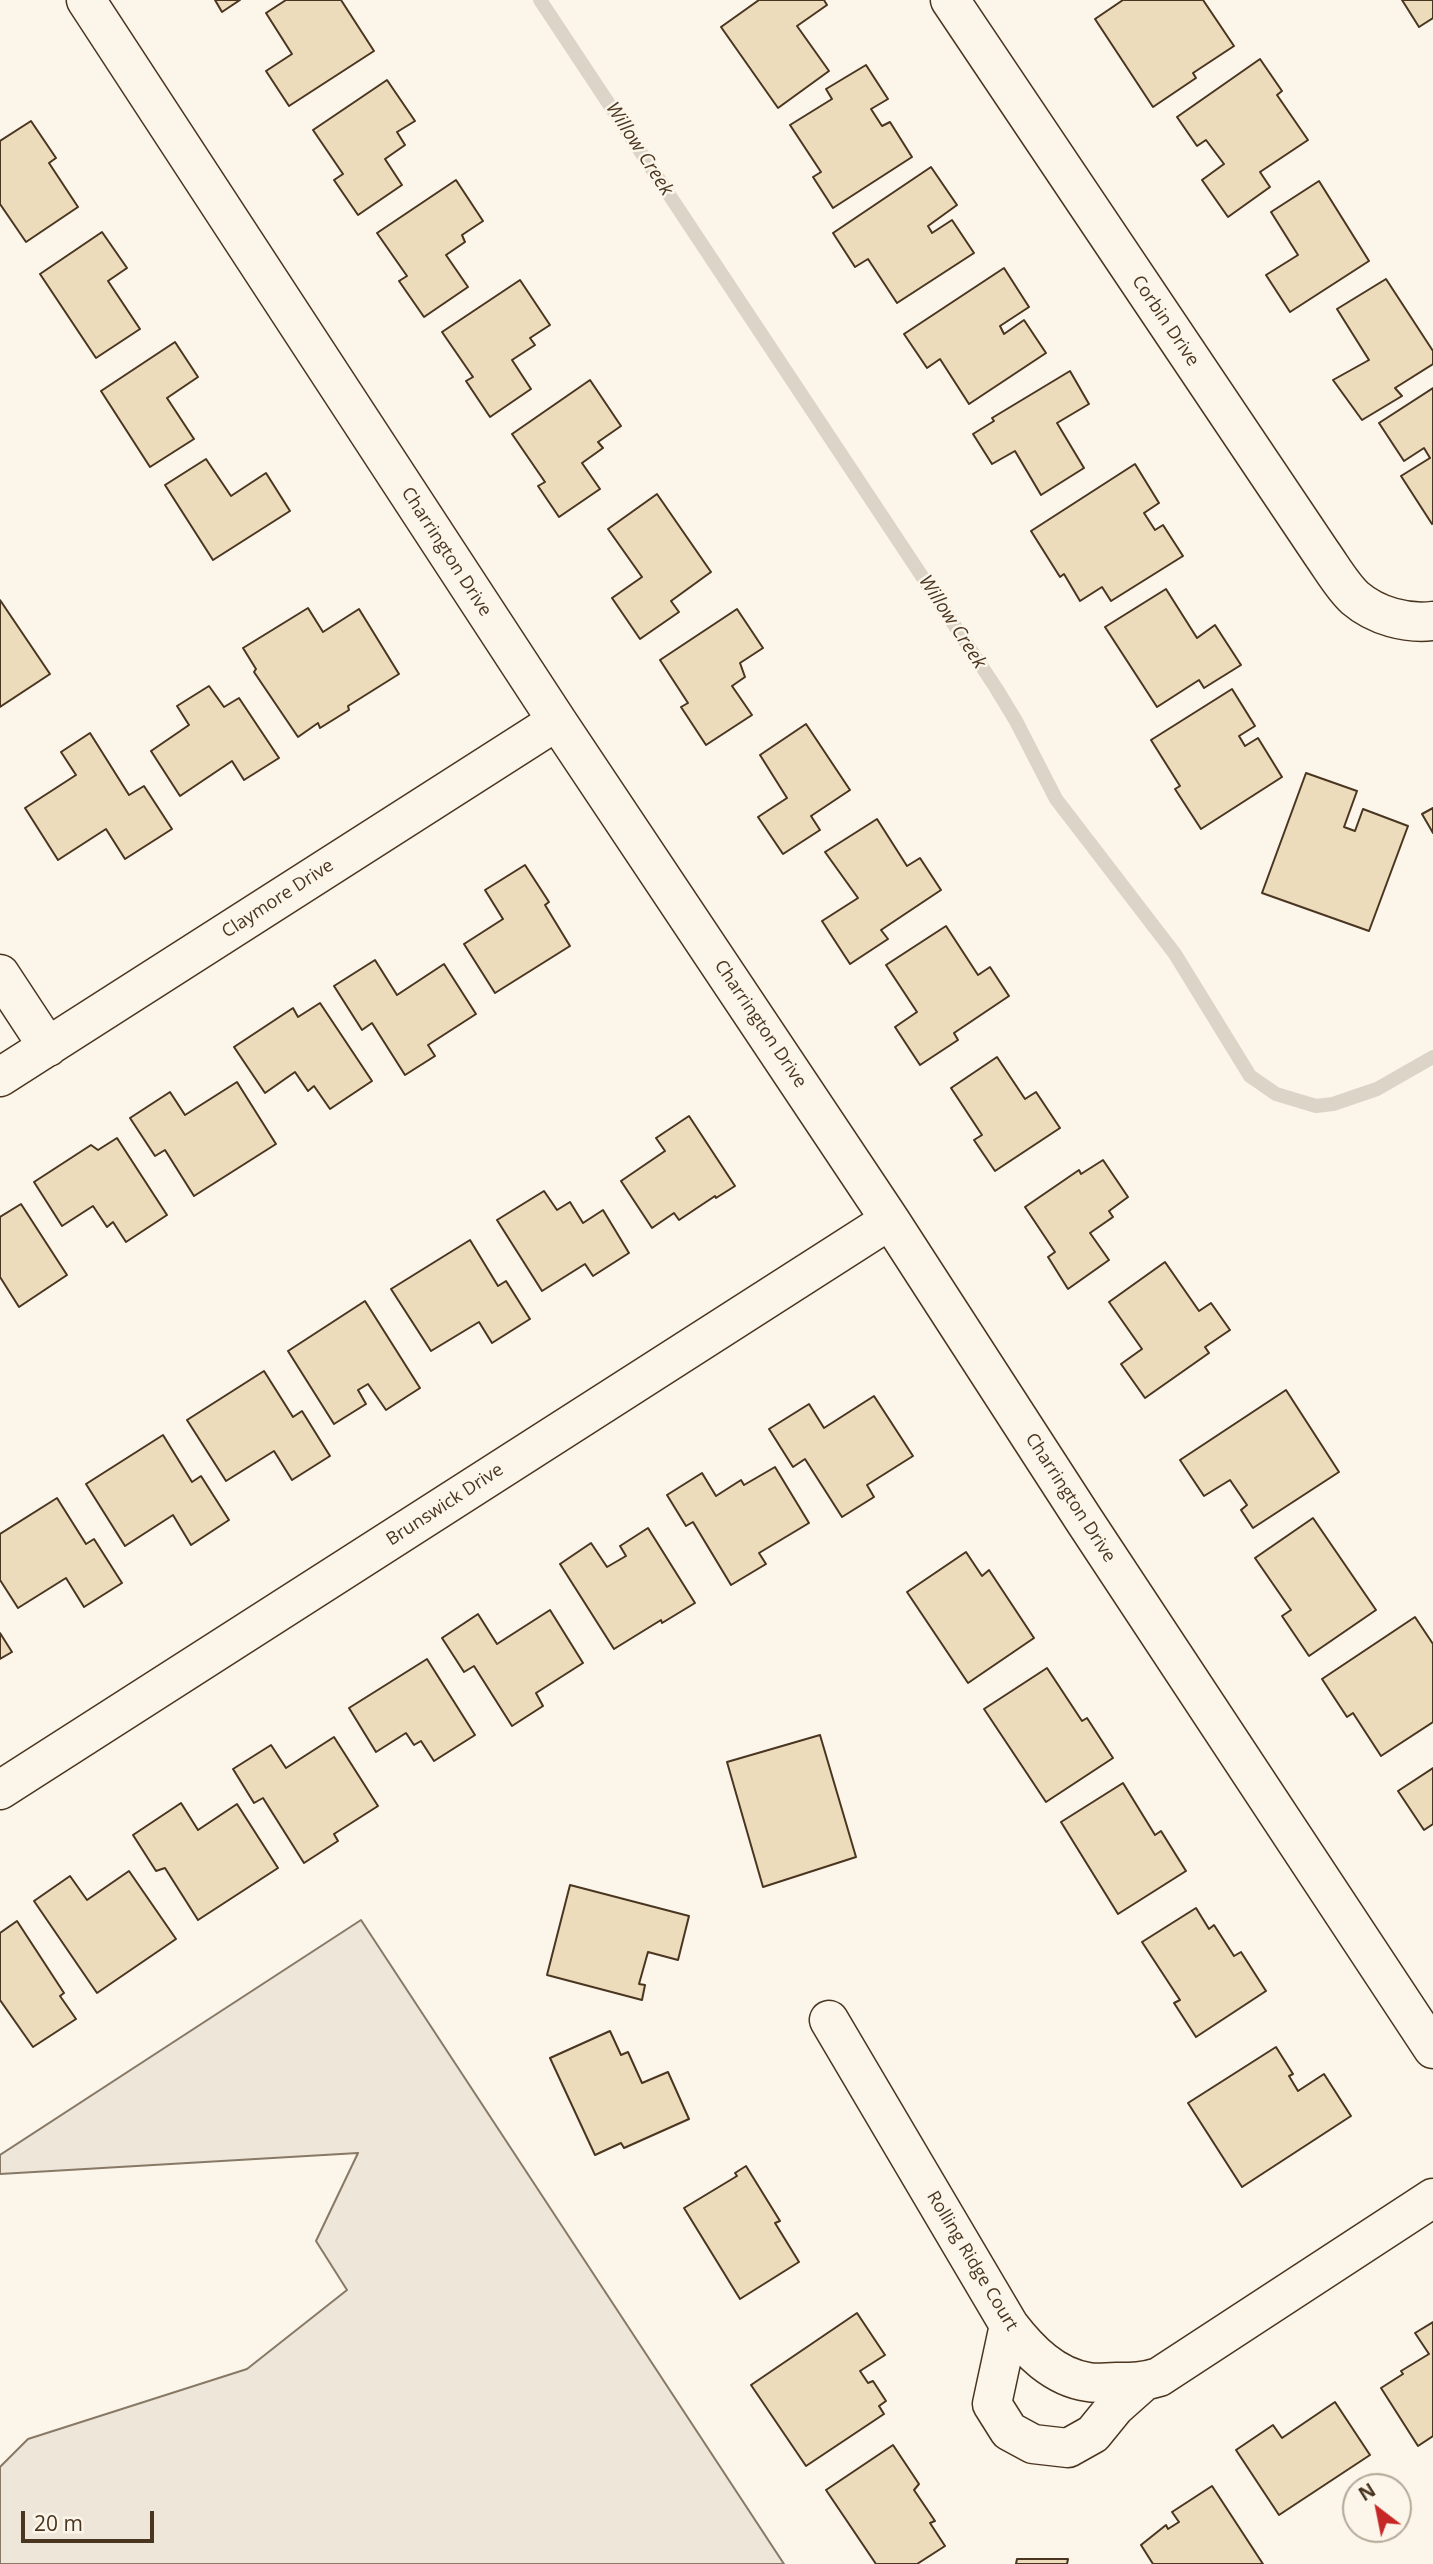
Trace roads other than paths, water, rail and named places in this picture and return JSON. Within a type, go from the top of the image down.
[{"type":"street","name":"Charrington Drive","points":[[86,0],[557,721],[890,1220],[1091,1531],[1433,2049]]},
{"type":"street","name":"Corbin Drive","points":[[950,0],[1322,554],[1355,597],[1379,613],[1417,620]]},
{"type":"street","name":"Claymore Drive","points":[[0,1077],[557,721]]},
{"type":"street","points":[[0,974],[48,1046]]},
{"type":"street","name":"Brunswick Drive","points":[[0,1790],[890,1220]]},
{"type":"street","name":"Rolling Ridge Court","points":[[829,2020],[1009,2325],[1025,2346],[1046,2364],[1061,2373],[1088,2382],[1142,2382],[1159,2377],[1433,2198]]},
{"type":"street","points":[[1009,2325],[992,2404],[1009,2431],[1033,2444],[1068,2448],[1093,2434],[1115,2407],[1142,2382]]},
{"type":"waterway","name":"Willow Creek","points":[[540,0],[996,688],[1056,799],[1175,954],[1250,1076],[1276,1094],[1316,1106],[1333,1104],[1377,1089],[1433,1057]]}]
